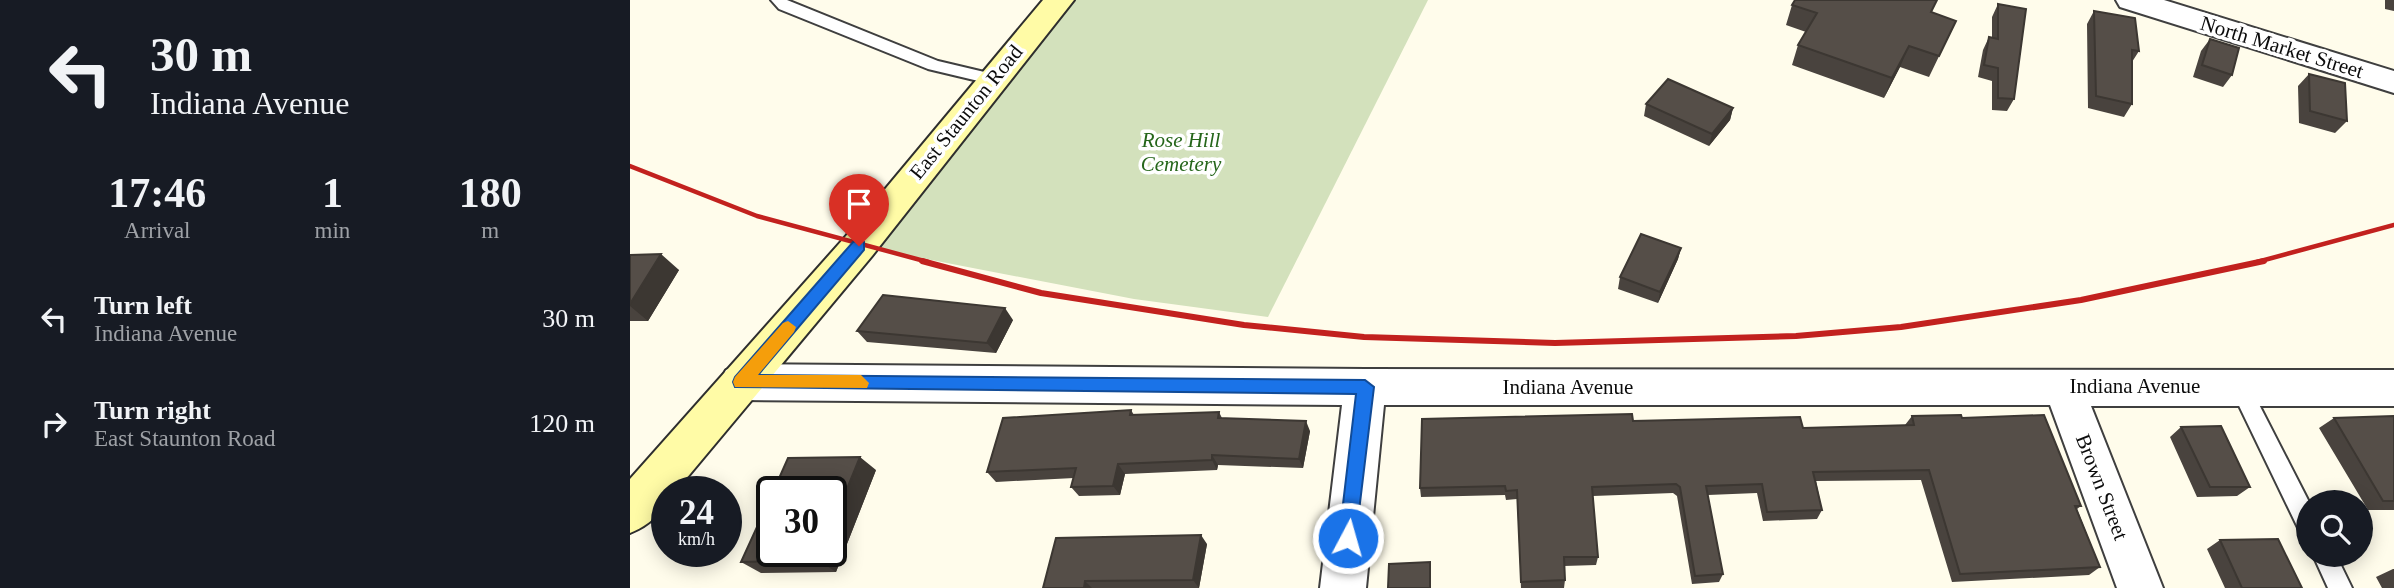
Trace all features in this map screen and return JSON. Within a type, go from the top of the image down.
[{"type":"main road","name":"East Staunton Road","points":[[636,498],[859,246],[991,79],[1059,0]]},
{"type":"street","name":"North Market Street","points":[[2131,0],[2394,82]]},
{"type":"street","name":"Indiana Avenue","points":[[741,382],[1365,387],[2394,388]]},
{"type":"street","name":"Brown Street","points":[[2063,386],[2140,588]]},
{"type":"street","points":[[1343,588],[1365,387]]},
{"type":"lane","points":[[779,0],[784,6],[934,65],[991,79]]},
{"type":"lane","points":[[2239,387],[2296,500]]},
{"type":"lane","points":[[2330,567],[2340,588]]},
{"type":"green space","name":"Rose Hill Cemetery","points":[[1059,0],[1428,0],[1268,317],[1134,299],[859,246]]},
{"type":"building","points":[[1795,0],[1937,0],[1931,12],[1956,21],[1939,56],[1909,46],[1892,78],[1798,45],[1817,13],[1792,5]]},
{"type":"building","points":[[1998,4],[2026,9],[2014,99],[1998,98],[1998,68],[1984,65],[1989,37],[1998,39]]},
{"type":"building","points":[[2094,11],[2135,18],[2139,51],[2132,50],[2132,104],[2096,96]]},
{"type":"building","points":[[2210,39],[2239,48],[2232,75],[2202,65]]},
{"type":"building","points":[[2309,74],[2345,83],[2347,121],[2310,111]]},
{"type":"building","points":[[1668,79],[1733,108],[1712,134],[1646,104]]},
{"type":"building","points":[[1641,234],[1681,248],[1660,292],[1620,277]]},
{"type":"building","points":[[661,254],[630,304],[630,255]]},
{"type":"building","points":[[883,295],[1005,308],[987,343],[857,331]]},
{"type":"building","points":[[1131,410],[1130,415],[1219,412],[1218,418],[1306,421],[1299,459],[1212,455],[1212,460],[1118,464],[1113,486],[1071,487],[1076,468],[987,472],[1003,418]]},
{"type":"building","points":[[1632,414],[1633,421],[1800,417],[1803,428],[1914,425],[1912,416],[1961,415],[1962,418],[2044,415],[2081,506],[2075,506],[2100,567],[1960,574],[1929,470],[1813,472],[1822,510],[1767,512],[1762,484],[1706,486],[1723,574],[1695,576],[1680,487],[1676,484],[1592,487],[1598,557],[1564,557],[1565,580],[1521,582],[1517,490],[1506,491],[1505,486],[1420,488],[1422,419]]},
{"type":"building","points":[[2394,416],[2394,501],[2383,501],[2334,418]]},
{"type":"building","points":[[2221,426],[2250,487],[2210,487],[2181,427]]},
{"type":"building","points":[[860,457],[847,489],[847,476],[780,476],[788,458]]},
{"type":"building","points":[[756,529],[756,562],[742,562]]},
{"type":"building","points":[[1201,535],[1193,580],[1085,581],[1084,588],[1043,588],[1056,538]]},
{"type":"building","points":[[2278,539],[2302,588],[2242,588],[2220,540]]},
{"type":"building","points":[[1430,562],[1430,588],[1388,588],[1389,564]]},
{"type":"railway","points":[[630,166],[757,216],[928,262]]},
{"type":"railway","points":[[2257,262],[2394,225]]},
{"type":"railway","points":[[922,261],[1041,293],[1244,325],[1364,337],[1555,343],[1796,336],[1901,327],[2081,300],[2264,261]]},
{"type":"slow traffic","points":[[788,327],[741,382],[861,383]]},
{"type":"route","points":[[859,246],[741,382],[1365,387],[1348,538]]}]
